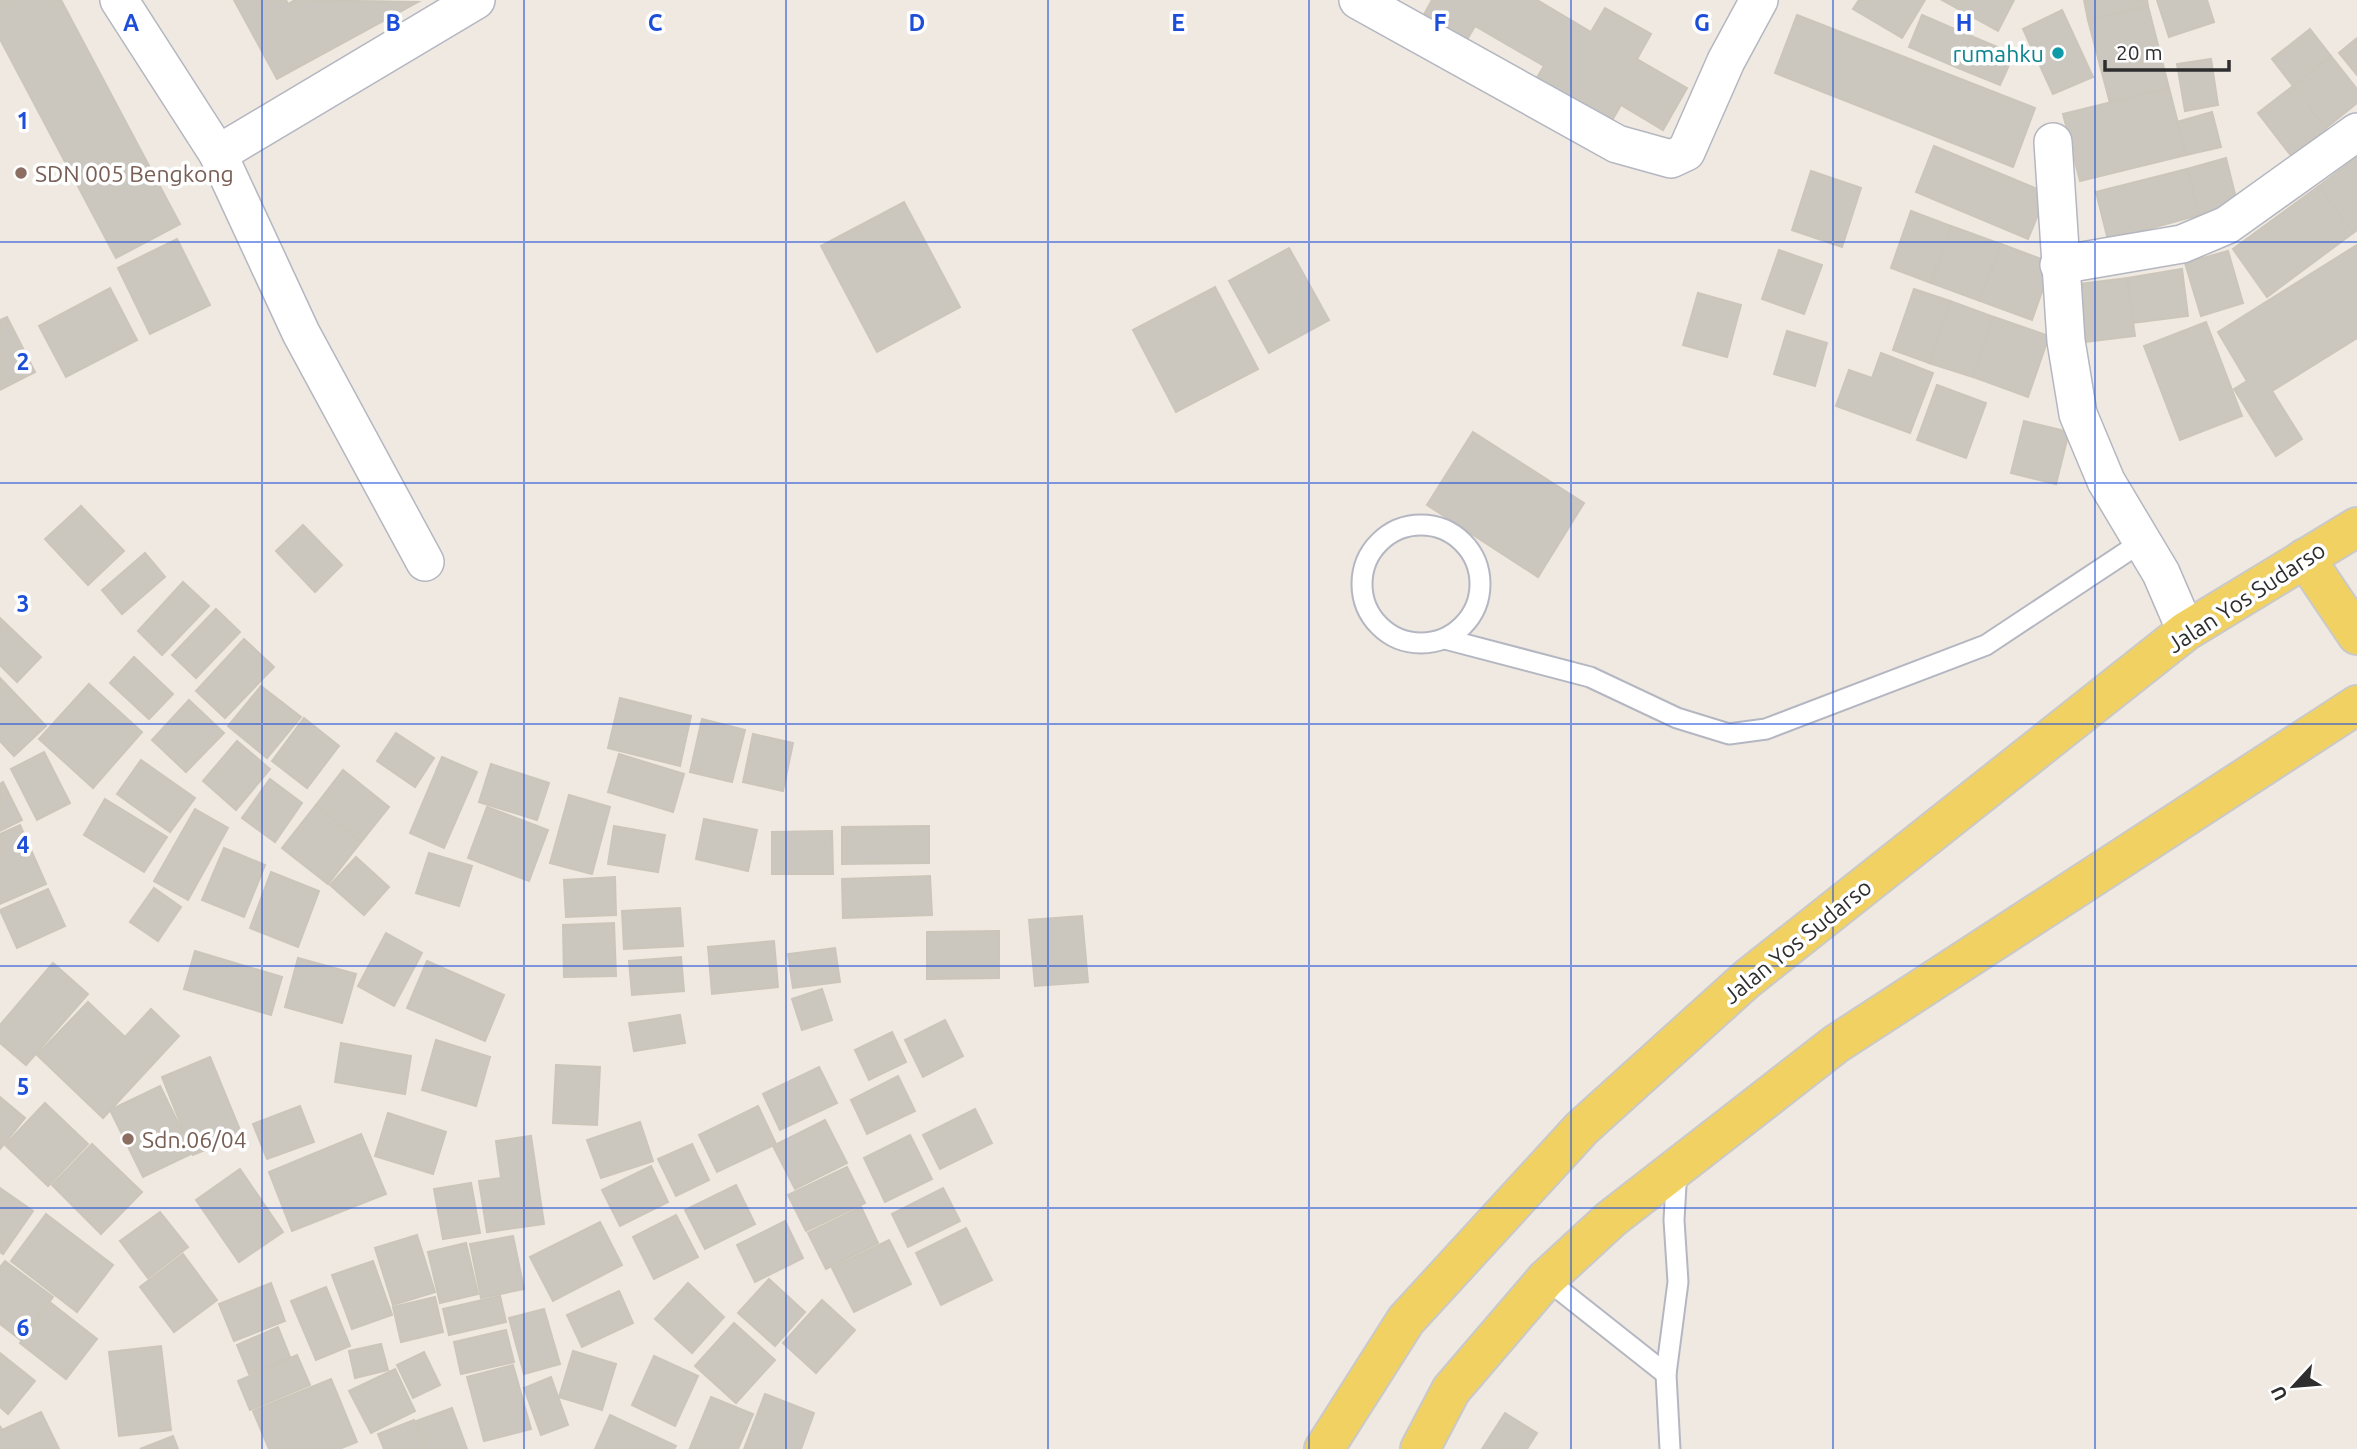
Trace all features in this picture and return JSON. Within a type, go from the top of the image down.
[{"type":"main road","name":"Jalan Yos Sudarso","points":[[1324,1449],[1406,1320],[1582,1128],[1747,979],[2186,631],[2357,527]]},
{"type":"main road","points":[[2305,558],[2357,635]]},
{"type":"main road","points":[[1420,1449],[1451,1390],[1546,1279],[1611,1219],[1836,1045],[2357,705]]},
{"type":"street","points":[[119,0],[218,154],[301,333],[425,562]]},
{"type":"street","points":[[218,154],[476,0]]},
{"type":"street","points":[[1358,0],[1617,144],[1671,159],[1686,152],[1726,61],[1759,0]]},
{"type":"street","points":[[2059,265],[2182,244],[2227,225],[2357,132]]},
{"type":"street","points":[[2053,142],[2059,265],[2066,341],[2078,414],[2106,481],[2143,541],[2186,631]]},
{"type":"lane","points":[[1445,639],[1462,627],[1474,611],[1480,592],[1479,573],[1473,555],[1461,540],[1446,530],[1428,525],[1409,526],[1391,533],[1377,544],[1367,560],[1362,578],[1364,599],[1372,617],[1386,632],[1405,642],[1425,644],[1445,639],[1590,677],[1677,718],[1729,734],[1766,729],[1986,645],[2143,541]]},
{"type":"lane","points":[[1670,1449],[1666,1374],[1678,1282],[1674,1220],[1677,1167]]},
{"type":"lane","points":[[1546,1279],[1666,1374]]},
{"type":"building","points":[[0,0],[61,0],[180,224],[116,258],[0,39]]},
{"type":"building","points":[[234,0],[286,0],[288,4],[295,0],[418,2],[277,79]]},
{"type":"building","points":[[1432,0],[1537,0],[1591,32],[1605,8],[1651,34],[1637,59],[1687,88],[1663,130],[1621,105],[1607,129],[1532,86],[1544,66],[1475,26],[1464,45],[1421,20]]},
{"type":"building","points":[[1859,0],[1925,0],[1902,38],[1853,9]]},
{"type":"building","points":[[1942,0],[2014,0],[1998,31]]},
{"type":"building","points":[[2084,0],[2147,0],[2148,6],[2088,20]]},
{"type":"building","points":[[2157,0],[2207,0],[2214,22],[2169,37]]},
{"type":"building","points":[[2148,6],[2169,88],[2110,103],[2088,20]]},
{"type":"building","name":"rumahku","points":[[2062,10],[2093,77],[2053,94],[2023,29]]},
{"type":"building","points":[[1797,15],[2035,108],[2013,167],[1775,73]]},
{"type":"building","points":[[1922,15],[1971,36],[1958,68],[1909,47]]},
{"type":"building","points":[[2310,29],[2331,56],[2293,86],[2272,59]]},
{"type":"building","points":[[1971,36],[2014,54],[2000,85],[1958,68]]},
{"type":"building","points":[[2357,38],[2357,75],[2339,53]]},
{"type":"building","points":[[2331,56],[2357,89],[2357,103],[2326,128],[2293,86]]},
{"type":"building","points":[[2211,59],[2218,105],[2185,111],[2177,64]]},
{"type":"building","points":[[2293,86],[2334,139],[2299,166],[2258,113]]},
{"type":"building","points":[[2169,88],[2186,155],[2080,181],[2063,114]]},
{"type":"building","points":[[2212,112],[2221,147],[2186,155],[2177,122]]},
{"type":"building","points":[[1934,146],[2047,193],[2028,239],[1916,192]]},
{"type":"building","points":[[2226,158],[2238,206],[2199,215],[2187,169]]},
{"type":"building","points":[[2356,158],[2357,230],[2353,233],[2319,186]]},
{"type":"building","points":[[2187,169],[2199,215],[2108,240],[2096,192]]},
{"type":"building","points":[[1811,171],[1861,188],[1842,247],[1792,230]]},
{"type":"building","points":[[2319,186],[2353,233],[2267,297],[2233,249]]},
{"type":"building","points":[[904,202],[960,307],[877,352],[821,246]]},
{"type":"building","points":[[1911,211],[1951,226],[1931,283],[1891,268]]},
{"type":"building","points":[[1951,226],[2001,244],[1980,301],[1931,283]]},
{"type":"building","points":[[177,239],[210,305],[150,334],[118,268]]},
{"type":"building","points":[[2001,244],[2052,263],[2032,320],[1980,301]]},
{"type":"building","points":[[2357,245],[2357,338],[2272,391],[2302,439],[2276,456],[2234,389],[2247,381],[2218,332]]},
{"type":"building","points":[[1289,248],[1329,320],[1269,353],[1229,281]]},
{"type":"building","points":[[1779,250],[1822,265],[1804,314],[1762,299]]},
{"type":"building","points":[[2228,251],[2243,303],[2201,316],[2185,263]]},
{"type":"building","points":[[2182,269],[2188,316],[2133,323],[2127,278]]},
{"type":"building","points":[[2127,278],[2135,336],[2086,342],[2078,284]]},
{"type":"building","points":[[1215,287],[1258,369],[1176,412],[1133,330]]},
{"type":"building","points":[[110,288],[137,340],[66,377],[39,326]]},
{"type":"building","points":[[1914,289],[1950,301],[1929,363],[1893,350]]},
{"type":"building","points":[[1698,293],[1741,305],[1727,357],[1683,345]]},
{"type":"building","points":[[1950,301],[1994,317],[1973,377],[1929,363]]},
{"type":"building","points":[[7,317],[35,372],[0,390],[0,320]]},
{"type":"building","points":[[1994,317],[2049,336],[2028,397],[1973,377]]},
{"type":"building","points":[[2206,322],[2242,416],[2180,440],[2144,346]]},
{"type":"building","points":[[1787,331],[1827,343],[1815,386],[1774,374]]},
{"type":"building","points":[[1881,353],[1933,373],[1910,433],[1836,406],[1849,370],[1872,378]]},
{"type":"building","points":[[1937,385],[1986,403],[1966,458],[1917,440]]},
{"type":"building","points":[[2024,421],[2069,432],[2056,484],[2011,473]]},
{"type":"building","points":[[1473,432],[1584,503],[1538,577],[1427,505]]},
{"type":"building","points":[[81,506],[124,551],[88,585],[45,539]]},
{"type":"building","points":[[303,525],[342,565],[315,592],[276,551]]},
{"type":"building","points":[[145,553],[165,577],[122,614],[102,590]]},
{"type":"building","points":[[183,582],[209,606],[162,655],[138,631]]},
{"type":"building","points":[[216,609],[240,632],[196,678],[172,655]]},
{"type":"building","points":[[0,618],[41,657],[17,682],[0,665]]},
{"type":"building","points":[[244,639],[274,667],[225,718],[196,691]]},
{"type":"building","points":[[134,657],[173,694],[149,719],[110,683]]},
{"type":"building","points":[[0,678],[46,726],[14,756],[0,741]]},
{"type":"building","points":[[89,684],[142,732],[93,788],[39,739]]},
{"type":"building","points":[[261,686],[301,717],[267,758],[228,726]]},
{"type":"building","points":[[620,698],[691,716],[680,766],[608,748]]},
{"type":"building","points":[[189,700],[224,733],[186,772],[152,740]]},
{"type":"building","points":[[304,718],[339,746],[307,788],[272,761]]},
{"type":"building","points":[[702,719],[745,730],[732,782],[690,772]]},
{"type":"building","points":[[396,733],[434,758],[415,787],[377,761]]},
{"type":"building","points":[[753,734],[793,743],[783,791],[743,782]]},
{"type":"building","points":[[237,741],[270,769],[236,810],[203,781]]},
{"type":"building","points":[[44,752],[70,803],[37,820],[11,769]]},
{"type":"building","points":[[619,754],[684,774],[673,812],[608,792]]},
{"type":"building","points":[[442,757],[477,772],[444,848],[410,833]]},
{"type":"building","points":[[141,760],[195,798],[170,832],[117,794]]},
{"type":"building","points":[[491,764],[549,783],[537,820],[479,802]]},
{"type":"building","points":[[343,770],[389,807],[361,842],[316,805]]},
{"type":"building","points":[[270,779],[302,803],[275,842],[242,818]]},
{"type":"building","points":[[3,782],[22,820],[0,831],[0,784]]},
{"type":"building","points":[[569,795],[610,807],[592,874],[550,863]]},
{"type":"building","points":[[105,799],[167,837],[144,872],[84,835]]},
{"type":"building","points":[[316,805],[361,842],[328,884],[282,848]]},
{"type":"building","points":[[487,807],[548,830],[529,881],[468,858]]},
{"type":"building","points":[[195,809],[228,828],[188,900],[154,881]]},
{"type":"building","points":[[704,819],[757,830],[748,871],[696,859]]},
{"type":"building","points":[[20,825],[46,884],[0,904],[0,834]]},
{"type":"building","points":[[614,826],[665,835],[658,872],[608,864]]},
{"type":"building","points":[[929,826],[929,863],[842,864],[842,827]]},
{"type":"building","points":[[832,831],[833,874],[772,874],[772,832]]},
{"type":"building","points":[[224,848],[265,865],[244,917],[202,900]]},
{"type":"building","points":[[429,853],[472,866],[459,906],[416,893]]},
{"type":"building","points":[[356,857],[389,887],[364,915],[330,885]]},
{"type":"building","points":[[271,872],[319,891],[298,947],[250,928]]},
{"type":"building","points":[[930,876],[932,915],[843,918],[842,879]]},
{"type":"building","points":[[615,877],[616,915],[566,917],[564,880]]},
{"type":"building","points":[[154,888],[181,907],[158,941],[130,922]]},
{"type":"building","points":[[48,889],[65,926],[17,948],[0,910]]},
{"type":"building","points":[[680,908],[683,946],[624,949],[622,911]]},
{"type":"building","points":[[1082,916],[1088,982],[1035,986],[1029,920]]},
{"type":"building","points":[[614,923],[616,976],[564,977],[563,925]]},
{"type":"building","points":[[999,931],[999,978],[927,979],[927,932]]},
{"type":"building","points":[[386,933],[422,953],[394,1006],[358,986]]},
{"type":"building","points":[[774,941],[778,987],[712,994],[708,947]]},
{"type":"building","points":[[835,948],[840,982],[793,988],[788,954]]},
{"type":"building","points":[[195,951],[282,977],[271,1015],[184,989]]},
{"type":"building","points":[[681,957],[684,991],[632,995],[629,961]]},
{"type":"building","points":[[298,958],[356,974],[342,1023],[285,1007]]},
{"type":"building","points":[[427,961],[504,995],[485,1041],[407,1008]]},
{"type":"building","points":[[53,963],[88,994],[26,1065],[0,1043],[0,1025]]},
{"type":"building","points":[[822,989],[832,1020],[802,1030],[792,999]]},
{"type":"building","points":[[88,1002],[125,1037],[151,1009],[179,1036],[103,1118],[37,1055]]},
{"type":"building","points":[[680,1015],[685,1043],[634,1051],[629,1023]]},
{"type":"building","points":[[945,1020],[963,1056],[923,1077],[905,1040]]},
{"type":"building","points":[[892,1032],[906,1062],[869,1080],[855,1050]]},
{"type":"building","points":[[436,1040],[490,1057],[476,1106],[422,1090]]},
{"type":"building","points":[[341,1043],[411,1056],[405,1094],[335,1082]]},
{"type":"building","points":[[210,1057],[242,1135],[193,1155],[162,1077]]},
{"type":"building","points":[[556,1065],[600,1067],[597,1125],[553,1123]]},
{"type":"building","points":[[819,1067],[837,1103],[780,1130],[763,1094]]},
{"type":"building","points":[[898,1076],[915,1111],[867,1134],[851,1100]]},
{"type":"building","points":[[160,1086],[193,1153],[143,1177],[110,1110]]},
{"type":"building","points":[[0,1097],[25,1118],[0,1149]]},
{"type":"building","points":[[45,1103],[88,1144],[48,1186],[5,1145]]},
{"type":"building","points":[[300,1106],[314,1142],[267,1159],[253,1124]]},
{"type":"building","points":[[758,1106],[776,1144],[717,1172],[699,1135]]},
{"type":"building","points":[[975,1109],[992,1143],[940,1169],[923,1135]]},
{"type":"building","points":[[388,1113],[446,1132],[433,1174],[375,1156]]},
{"type":"building","points":[[825,1120],[847,1163],[795,1189],[773,1146]]},
{"type":"building","points":[[640,1122],[653,1161],[601,1178],[587,1140]]},
{"type":"building","points":[[361,1134],[386,1194],[292,1231],[269,1172]]},
{"type":"building","points":[[910,1135],[932,1179],[885,1202],[864,1158]]},
{"type":"building","points":[[531,1136],[544,1224],[487,1232],[479,1181],[501,1178],[496,1141]]},
{"type":"building","points":[[92,1144],[142,1192],[101,1234],[52,1185]]},
{"type":"building","points":[[692,1144],[709,1180],[676,1196],[658,1159]]},
{"type":"building","points":[[651,1166],[668,1202],[620,1226],[602,1190]]},
{"type":"building","points":[[847,1167],[865,1203],[806,1231],[788,1195]]},
{"type":"building","points":[[240,1169],[283,1232],[239,1262],[196,1200]]},
{"type":"building","points":[[471,1183],[480,1233],[443,1239],[434,1189]]},
{"type":"building","points":[[736,1185],[755,1224],[705,1249],[685,1210]]},
{"type":"building","points":[[0,1188],[33,1211],[3,1254],[0,1252]]},
{"type":"building","points":[[943,1188],[960,1221],[908,1247],[892,1214]]},
{"type":"building","points":[[861,1207],[878,1243],[826,1269],[808,1233]]},
{"type":"building","points":[[160,1212],[188,1247],[148,1278],[120,1241]]},
{"type":"building","points":[[46,1214],[113,1265],[77,1312],[11,1261]]},
{"type":"building","points":[[676,1215],[698,1257],[654,1279],[633,1237]]},
{"type":"building","points":[[785,1221],[803,1258],[755,1282],[737,1245]]},
{"type":"building","points":[[600,1222],[622,1265],[553,1301],[530,1257]]},
{"type":"building","points":[[966,1228],[992,1280],[941,1305],[916,1253]]},
{"type":"building","points":[[417,1235],[435,1292],[393,1305],[375,1248]]},
{"type":"building","points":[[513,1236],[524,1289],[481,1298],[470,1244]]},
{"type":"building","points":[[889,1240],[911,1284],[854,1312],[832,1268]]},
{"type":"building","points":[[466,1243],[478,1294],[440,1303],[428,1252]]},
{"type":"building","points":[[183,1254],[217,1300],[174,1332],[140,1287]]},
{"type":"building","points":[[5,1261],[53,1297],[21,1340],[0,1324],[0,1267]]},
{"type":"building","points":[[373,1261],[392,1315],[352,1329],[332,1275]]},
{"type":"building","points":[[769,1279],[805,1312],[775,1346],[738,1313]]},
{"type":"building","points":[[271,1283],[285,1321],[234,1341],[219,1304]]},
{"type":"building","points":[[688,1283],[724,1317],[692,1353],[655,1319]]},
{"type":"building","points":[[326,1287],[350,1346],[316,1360],[291,1301]]},
{"type":"building","points":[[619,1291],[633,1323],[582,1347],[567,1315]]},
{"type":"building","points":[[500,1296],[506,1322],[449,1335],[443,1309]]},
{"type":"building","points":[[435,1297],[443,1332],[401,1342],[393,1307]]},
{"type":"building","points":[[822,1300],[855,1330],[816,1373],[783,1343]]},
{"type":"building","points":[[51,1303],[97,1339],[66,1379],[20,1343]]},
{"type":"building","points":[[544,1309],[560,1364],[524,1374],[509,1318]]},
{"type":"building","points":[[734,1323],[775,1360],[736,1403],[695,1366]]},
{"type":"building","points":[[278,1327],[290,1357],[249,1374],[237,1345]]},
{"type":"building","points":[[506,1330],[514,1362],[461,1374],[454,1342]]},
{"type":"building","points":[[381,1344],[388,1370],[355,1378],[349,1351]]},
{"type":"building","points":[[161,1346],[171,1430],[119,1436],[109,1352]]},
{"type":"building","points":[[573,1351],[616,1364],[602,1410],[559,1397]]},
{"type":"building","points":[[424,1352],[440,1385],[413,1398],[397,1365]]},
{"type":"building","points":[[0,1353],[35,1381],[8,1414],[0,1407]]},
{"type":"building","points":[[297,1355],[310,1385],[250,1410],[238,1381]]},
{"type":"building","points":[[654,1356],[698,1376],[675,1426],[632,1405]]},
{"type":"building","points":[[513,1365],[531,1429],[484,1441],[467,1377]]},
{"type":"building","points":[[395,1369],[415,1411],[371,1433],[349,1391]]},
{"type":"building","points":[[551,1377],[568,1425],[541,1435],[524,1388]]},
{"type":"building","points":[[331,1379],[357,1442],[339,1449],[269,1449],[253,1411]]},
{"type":"building","points":[[765,1394],[814,1413],[801,1449],[744,1449]]},
{"type":"building","points":[[711,1397],[753,1414],[738,1449],[690,1448]]},
{"type":"building","points":[[452,1408],[467,1449],[427,1449],[416,1421]]},
{"type":"building","points":[[41,1412],[59,1449],[0,1449],[0,1426],[2,1430]]},
{"type":"building","points":[[1505,1413],[1537,1433],[1527,1449],[1482,1449]]},
{"type":"building","points":[[610,1415],[676,1446],[674,1449],[595,1449]]},
{"type":"building","points":[[414,1420],[425,1449],[384,1449],[378,1434]]},
{"type":"building","points":[[173,1436],[178,1449],[140,1449]]},
{"type":"place","name":"rumahku","points":[[2058,53]]},
{"type":"place","name":"SDN 005 Bengkong","points":[[21,173]]},
{"type":"place","name":"Sdn.06/04","points":[[128,1139]]}]
